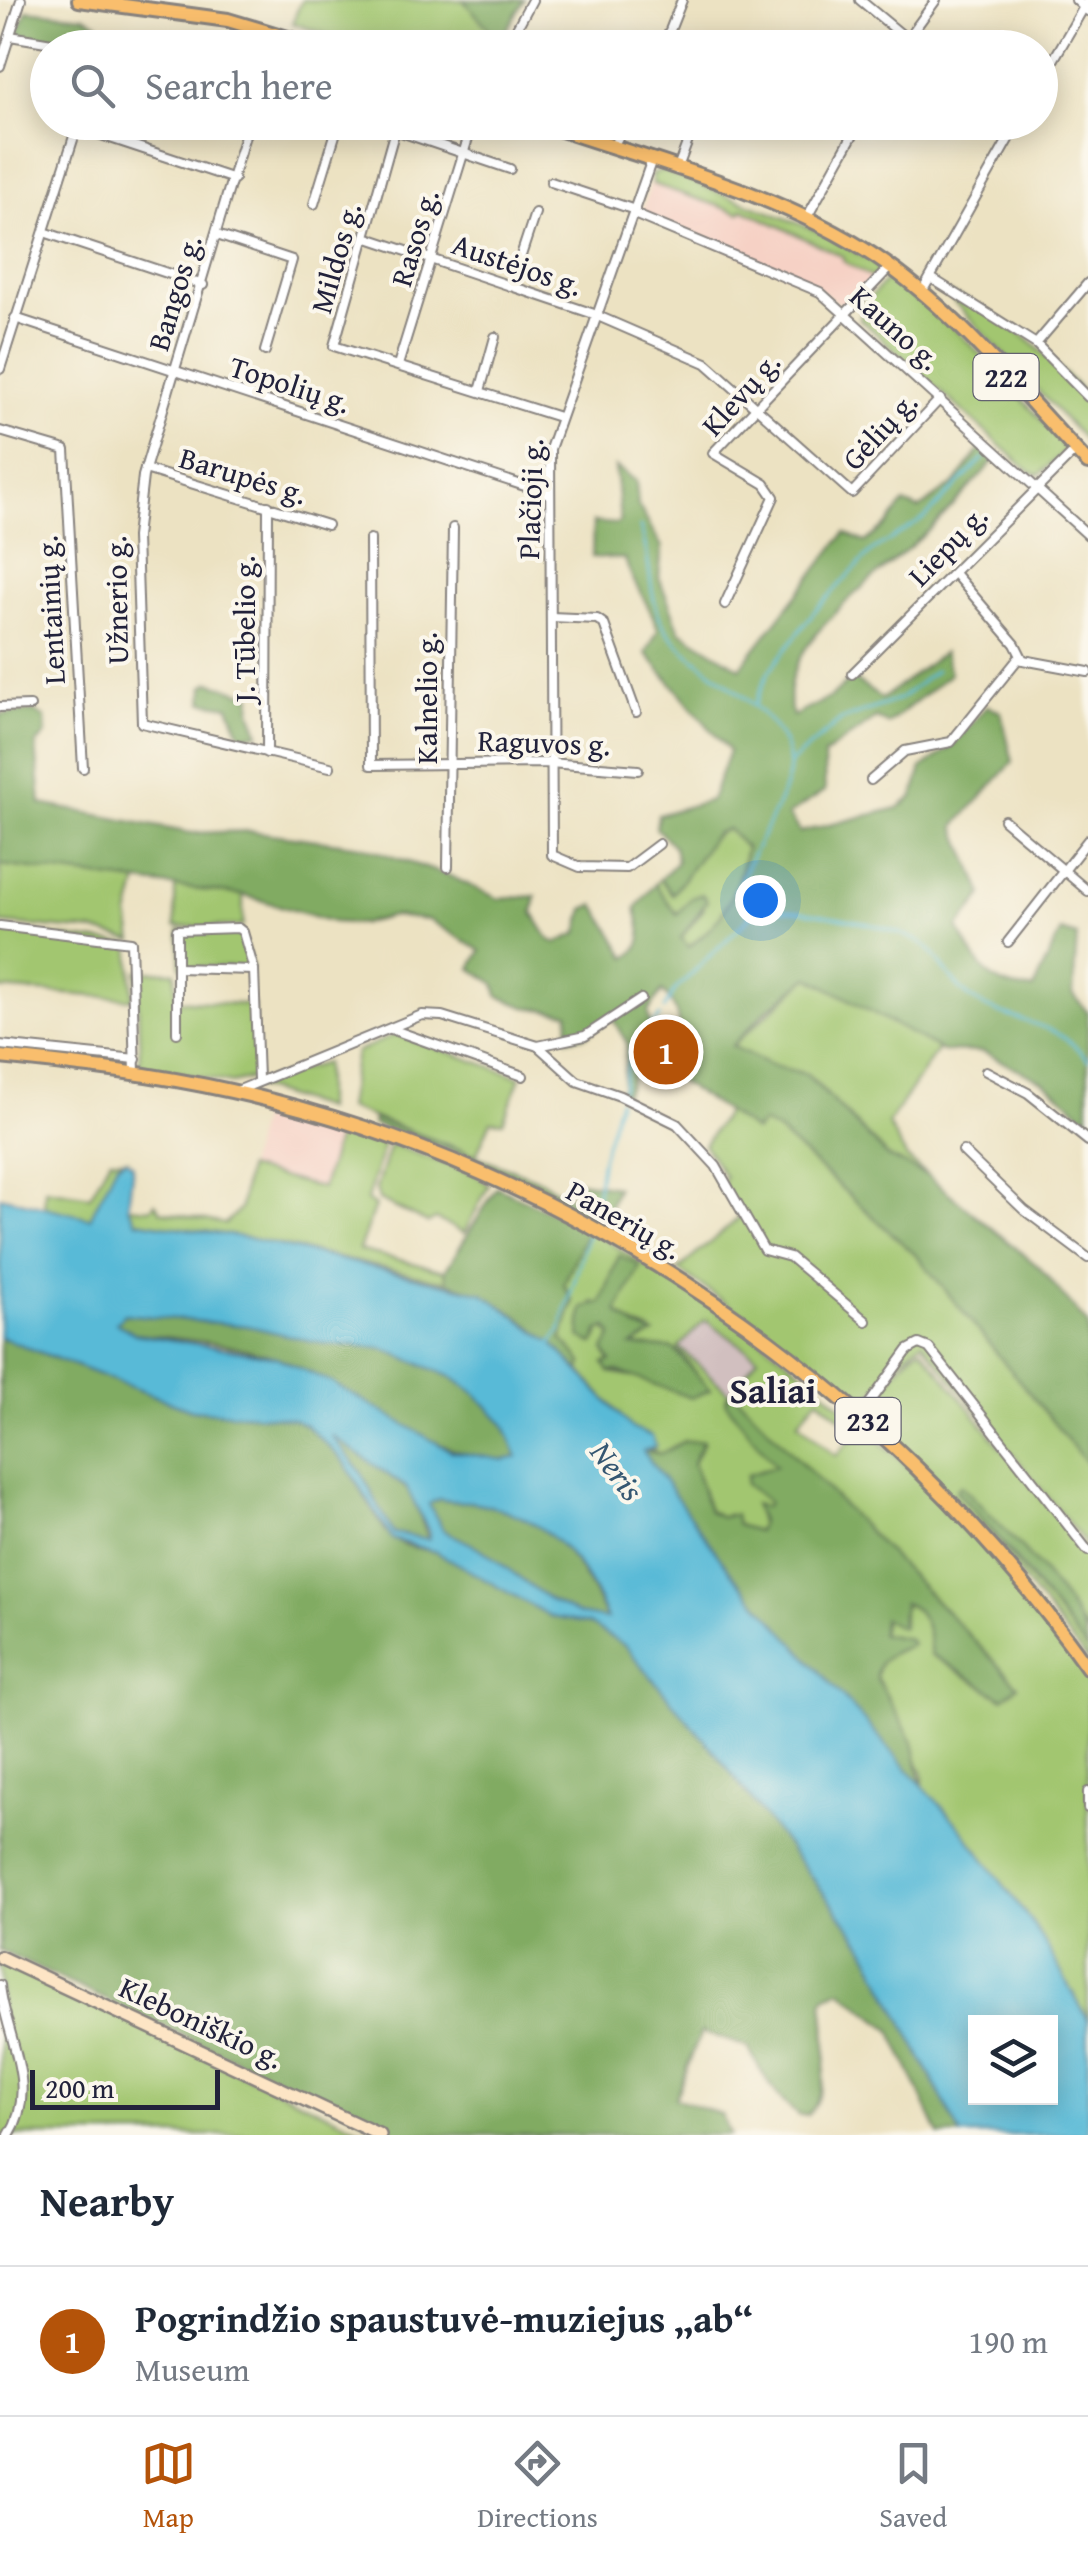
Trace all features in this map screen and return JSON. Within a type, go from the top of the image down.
[{"type":"main road","points":[[79,0],[228,20],[253,30]]},
{"type":"main road","name":"222","points":[[589,140],[806,219],[890,267],[922,292],[1088,463]]},
{"type":"main road","name":"Panerių g.","points":[[0,1057],[136,1065],[235,1092],[421,1148],[561,1211],[731,1315],[861,1415],[977,1529],[1088,1668]]},
{"type":"street","points":[[0,66],[21,0]]},
{"type":"street","points":[[516,30],[532,0]]},
{"type":"street","points":[[670,30],[682,0]]},
{"type":"street","points":[[860,0],[897,30]]},
{"type":"street","points":[[914,30],[936,0]]},
{"type":"street","points":[[1058,53],[1086,6],[1076,0]]},
{"type":"street","points":[[10,36],[30,39]]},
{"type":"street","points":[[0,369],[74,140]]},
{"type":"street","points":[[118,140],[234,178]]},
{"type":"street","name":"Bangos g.","points":[[144,473],[244,140]]},
{"type":"street","points":[[314,204],[333,140]]},
{"type":"street","name":"Mildos g.","points":[[391,140],[334,346],[559,417]]},
{"type":"street","name":"Mildos g.","points":[[424,140],[510,169]]},
{"type":"street","name":"Rasos g.","points":[[398,365],[468,140]]},
{"type":"street","points":[[612,148],[616,140]]},
{"type":"street","points":[[677,171],[688,140]]},
{"type":"street","points":[[806,219],[850,140]]},
{"type":"street","points":[[922,292],[1008,140]]},
{"type":"street","name":"Plačioji g.","points":[[651,162],[550,450],[550,763],[552,855],[580,867],[627,868],[659,844]]},
{"type":"street","points":[[551,182],[634,212]]},
{"type":"street","name":"Kauno g.","points":[[634,212],[810,286],[847,314],[1088,535]]},
{"type":"street","points":[[512,286],[535,213]]},
{"type":"street","points":[[44,232],[203,285]]},
{"type":"street","points":[[217,235],[292,260],[265,351]]},
{"type":"street","name":"Austėjos g.","points":[[365,237],[597,316],[706,363],[852,493]]},
{"type":"street","name":"Klevų g.","points":[[725,604],[774,497],[770,487],[714,453],[890,267]]},
{"type":"street","points":[[931,278],[1036,344],[1088,397]]},
{"type":"street","points":[[1036,344],[1088,282]]},
{"type":"street","name":"Topolių g.","points":[[16,318],[549,494]]},
{"type":"street","points":[[480,392],[495,337]]},
{"type":"street","name":"Gėlių g.","points":[[852,493],[940,399]]},
{"type":"street","name":"Lentainių g.","points":[[0,431],[64,450],[83,768]]},
{"type":"street","name":"Liepų g.","points":[[852,674],[1076,450]]},
{"type":"street","name":"Barupės g.","points":[[144,473],[327,525]]},
{"type":"street","name":"Užnerio g.","points":[[144,473],[136,536],[142,723],[267,753]]},
{"type":"street","name":"J. Tūbelio g.","points":[[267,753],[268,506]]},
{"type":"street","name":"Kalnelio g.","points":[[448,867],[453,528]]},
{"type":"street","name":"Raguvos g.","points":[[370,539],[371,764],[550,763],[638,770]]},
{"type":"street","points":[[954,573],[1016,644],[1022,658]]},
{"type":"street","points":[[551,618],[591,618],[604,624],[636,712]]},
{"type":"street","points":[[871,780],[905,751],[951,742],[1010,666],[1022,658],[1088,672]]},
{"type":"street","points":[[0,707],[30,706]]},
{"type":"street","points":[[267,753],[330,767]]},
{"type":"street","points":[[1004,820],[1088,891]]},
{"type":"street","points":[[1008,942],[1088,840]]},
{"type":"street","points":[[0,926],[130,942],[136,1065],[0,1044]]},
{"type":"street","points":[[177,1032],[178,930],[233,928],[243,932],[254,970],[258,1079]]},
{"type":"street","points":[[177,968],[254,970]]},
{"type":"street","points":[[538,1046],[585,1036],[640,999]]},
{"type":"street","points":[[235,1092],[258,1079],[322,1059],[432,1014],[538,1046],[577,1081],[620,1096],[677,1124],[716,1166],[764,1250],[790,1258],[866,1321]]},
{"type":"street","points":[[391,1029],[523,1076]]},
{"type":"street","points":[[986,1071],[1028,1093],[1088,1141]]},
{"type":"street","points":[[962,1150],[1024,1210],[1088,1258]]},
{"type":"street","points":[[861,1415],[908,1350],[919,1344],[929,1348],[1088,1551]]},
{"type":"street","points":[[1088,1792],[1088,1808]]},
{"type":"street","points":[[0,1957],[0,1971]]},
{"type":"street","name":"Kleboniškio g.","points":[[0,1957],[380,2135]]},
{"type":"street","points":[[0,1985],[3,2012],[23,2074],[19,2118],[9,2135]]},
{"type":"shaded area","points":[[651,182],[741,213],[742,209],[826,245],[874,279],[849,306],[843,306],[813,285],[642,213]]},
{"type":"shaded area","points":[[264,1106],[339,1129],[322,1188],[247,1168]]},
{"type":"shaded area","points":[[705,1320],[758,1357],[730,1394],[679,1347]]},
{"type":"green space","points":[[302,0],[463,0],[494,30],[313,30],[292,23]]},
{"type":"green space","points":[[463,0],[524,0],[507,30],[490,30]]},
{"type":"green space","points":[[27,10],[84,16],[98,23],[98,30],[30,30],[30,36],[17,34]]},
{"type":"green space","points":[[662,170],[818,231],[879,267],[874,279],[843,261],[844,257],[743,209],[740,213],[653,184],[651,174]]},
{"type":"green space","points":[[887,279],[903,285],[950,324],[1064,445],[1064,452],[1039,475],[1030,472],[860,319],[863,305]]},
{"type":"green space","points":[[945,292],[1005,322],[1088,397],[1088,444]]},
{"type":"green space","points":[[983,446],[994,461],[934,526],[857,592],[812,639],[797,665],[790,690],[793,716],[831,697],[852,678],[882,699],[944,652],[950,674],[888,724],[876,718],[824,755],[825,791],[788,815],[800,832],[898,808],[913,797],[922,768],[950,748],[987,706],[1001,712],[1013,762],[955,826],[983,895],[958,928],[986,972],[1017,988],[1033,989],[1061,931],[1077,936],[1073,994],[1088,1013],[1088,1118],[1043,1081],[983,1052],[942,1051],[809,977],[766,1011],[732,1046],[773,1066],[806,1074],[888,1157],[928,1176],[1039,1267],[1088,1325],[1088,1465],[919,1258],[778,1131],[762,1123],[755,1131],[670,1075],[677,1053],[678,1019],[662,991],[648,1012],[651,1033],[625,1094],[613,1091],[622,1089],[627,1043],[612,1018],[585,1036],[568,1039],[569,1013],[525,1007],[498,996],[495,984],[471,968],[481,951],[429,920],[392,916],[362,924],[333,922],[243,895],[0,865],[0,714],[34,711],[45,718],[46,734],[36,745],[41,804],[191,833],[249,831],[362,846],[452,877],[499,899],[536,896],[533,913],[549,939],[557,943],[578,933],[584,909],[595,904],[627,958],[640,941],[636,908],[655,884],[677,914],[691,898],[702,894],[707,901],[681,938],[689,947],[728,904],[746,848],[728,829],[716,833],[673,894],[660,879],[677,862],[674,847],[656,828],[658,815],[711,800],[729,751],[646,653],[658,630],[625,559],[592,557],[593,522],[617,524],[620,520],[615,467],[636,481],[638,505],[662,547],[659,578],[680,631],[740,668],[845,533],[865,542],[887,525],[904,503],[919,509],[955,483]]},
{"type":"green space","points":[[210,682],[252,696],[251,710],[259,733],[241,736],[229,706],[203,702],[204,686]]},
{"type":"green space","points":[[728,829],[746,848],[738,878],[728,904],[689,947],[681,938],[704,909],[692,898],[683,912],[672,913],[655,884],[660,879],[672,894],[703,848]]},
{"type":"green space","points":[[0,865],[138,881],[129,916],[133,941],[94,931],[0,923]]},
{"type":"green space","points":[[175,886],[243,895],[243,926],[175,927]]},
{"type":"green space","points":[[0,929],[130,945],[133,999],[0,989]]},
{"type":"green space","points":[[179,931],[240,932],[252,967],[181,967]]},
{"type":"green space","points":[[137,971],[175,972],[176,1000],[253,1005],[256,1077],[232,1083],[140,1066]]},
{"type":"green space","points":[[809,977],[938,1049],[888,1124],[907,1158],[928,1176],[888,1157],[807,1074],[773,1066],[732,1046]]},
{"type":"green space","points":[[396,1034],[521,1077],[503,1122],[491,1121],[476,1155],[347,1108],[356,1052]]},
{"type":"green space","points":[[325,1063],[325,1109],[256,1087],[259,1082]]},
{"type":"green space","points":[[726,1112],[755,1131],[762,1123],[778,1131],[919,1258],[1088,1465],[1088,1547],[922,1342],[893,1367],[863,1406],[787,1344],[678,1270],[740,1217],[722,1182],[725,1177],[704,1145]]},
{"type":"green space","points":[[373,1118],[541,1180],[569,1199],[577,1181],[617,1187],[603,1224],[465,1157],[372,1124]]},
{"type":"green space","points":[[339,1129],[384,1143],[367,1200],[375,1206],[359,1250],[445,1271],[447,1282],[248,1238],[136,1221],[128,1207],[150,1209],[155,1203],[161,1211],[225,1224],[240,1209],[247,1168],[322,1188]]},
{"type":"green space","points":[[390,1144],[475,1174],[489,1185],[464,1233],[436,1219],[428,1223],[379,1200],[376,1189]]},
{"type":"green space","points":[[110,1159],[126,1159],[117,1164],[96,1214],[90,1218],[44,1211],[45,1189],[90,1196]]},
{"type":"green space","points":[[497,1187],[588,1229],[564,1284],[573,1302],[562,1339],[582,1362],[580,1371],[550,1342],[503,1307],[447,1282],[445,1271]]},
{"type":"green space","points":[[588,1229],[757,1336],[807,1375],[935,1491],[1019,1586],[1088,1677],[1088,2020],[1038,1931],[961,1828],[923,1790],[923,1773],[876,1677],[882,1661],[906,1647],[909,1639],[881,1634],[884,1618],[903,1626],[903,1603],[911,1607],[925,1623],[931,1655],[1002,1698],[1017,1685],[732,1391],[758,1357],[705,1320],[679,1347],[730,1394],[726,1397],[777,1466],[747,1476],[768,1502],[765,1507],[755,1505],[761,1527],[753,1532],[737,1525],[728,1514],[722,1517],[709,1511],[693,1463],[703,1444],[684,1441],[660,1454],[651,1450],[656,1447],[633,1429],[580,1371],[582,1362],[562,1339],[573,1302],[564,1284]],"holes":[[[593,1302],[650,1331],[632,1346],[679,1351],[709,1390],[609,1372],[604,1363],[611,1362],[612,1335],[602,1327],[597,1339]],[[818,1398],[857,1432],[836,1456],[798,1422]]]},
{"type":"green space","points":[[619,1255],[640,1266],[617,1312],[637,1328],[654,1334],[632,1346],[673,1348],[710,1390],[691,1398],[618,1371],[609,1372],[604,1363],[611,1361],[604,1350],[612,1335],[608,1328],[599,1330],[594,1344],[580,1337],[582,1308],[601,1303]]},
{"type":"green space","points":[[124,1314],[248,1326],[382,1348],[452,1377],[476,1394],[504,1424],[518,1457],[493,1460],[464,1454],[272,1356],[135,1334],[116,1323]]},
{"type":"green space","points":[[0,1337],[192,1410],[291,1418],[306,1425],[344,1461],[385,1531],[403,1545],[436,1552],[552,1617],[589,1624],[625,1646],[715,1752],[863,1944],[961,2135],[939,2135],[891,2030],[841,1990],[825,1997],[823,2003],[824,2079],[815,2106],[807,2115],[799,2116],[783,2101],[748,2047],[701,2032],[675,2098],[722,2115],[730,2135],[388,2135],[356,2115],[0,1951]]},
{"type":"green space","points":[[921,1348],[1088,1555],[1088,1634],[1034,1562],[956,1490],[1075,1634],[1088,1652],[1088,1662],[992,1540],[871,1419],[869,1411],[886,1385]]},
{"type":"green space","points":[[732,1391],[1018,1686],[1003,1698],[931,1654],[925,1623],[911,1607],[903,1603],[901,1628],[883,1618],[881,1634],[909,1639],[912,1644],[884,1659],[876,1677],[913,1742],[923,1790],[732,1574],[642,1450],[661,1454],[684,1441],[703,1441],[693,1463],[709,1511],[722,1517],[735,1514],[737,1525],[757,1531],[761,1522],[754,1504],[765,1507],[768,1502],[746,1484],[747,1475],[776,1466],[725,1402]]},
{"type":"green space","points":[[331,1435],[410,1491],[429,1540],[393,1533],[360,1471],[332,1440]]},
{"type":"green space","points":[[961,1485],[1057,1589],[1084,1634],[1088,1652],[998,1537],[956,1491]]},
{"type":"green space","points":[[439,1499],[497,1508],[540,1527],[571,1557],[607,1620],[578,1614],[551,1601],[481,1549],[443,1530],[428,1503]]},
{"type":"green space","points":[[0,1960],[373,2135],[0,2135]]},
{"type":"water","name":"Neris","points":[[126,1159],[133,1165],[128,1207],[136,1221],[248,1238],[483,1293],[552,1343],[633,1429],[652,1436],[656,1447],[643,1451],[732,1574],[961,1828],[1038,1931],[1088,2020],[1088,2135],[961,2135],[863,1944],[715,1752],[625,1646],[589,1624],[552,1617],[436,1552],[392,1539],[344,1461],[306,1425],[291,1418],[192,1410],[0,1337],[0,1196],[90,1218],[117,1164]],"holes":[[[124,1314],[248,1326],[325,1344],[382,1348],[452,1377],[476,1394],[504,1424],[518,1457],[504,1460],[451,1451],[331,1382],[276,1357],[135,1334],[116,1323]],[[331,1435],[406,1487],[429,1539],[393,1533],[360,1471]],[[439,1499],[496,1507],[538,1527],[572,1557],[607,1619],[578,1614],[551,1601],[481,1549],[443,1530],[429,1504]]]},
{"type":"waterway","points":[[755,704],[768,673],[813,613],[872,551],[925,518],[983,459]]},
{"type":"waterway","points":[[640,527],[656,606],[667,631],[757,708],[784,745],[789,765],[783,793],[735,892],[748,900],[749,917]]},
{"type":"waterway","points":[[789,764],[841,720],[900,699],[936,670]]},
{"type":"waterway","points":[[664,1009],[675,990],[758,909],[795,911],[866,923],[908,936],[923,944],[959,988],[975,1001],[1062,1036],[1088,1060]]},
{"type":"waterway","points":[[622,1090],[631,1049],[660,1016]]},
{"type":"waterway","points":[[593,1218],[602,1157],[619,1100]]},
{"type":"waterway","points":[[551,1344],[560,1331],[588,1234]]},
{"type":"place","name":"Pogrindžio spaustuvė-muziejus „ab“","points":[[666,1052]]},
{"type":"district","name":"Saliai","points":[[773,1391]]}]
